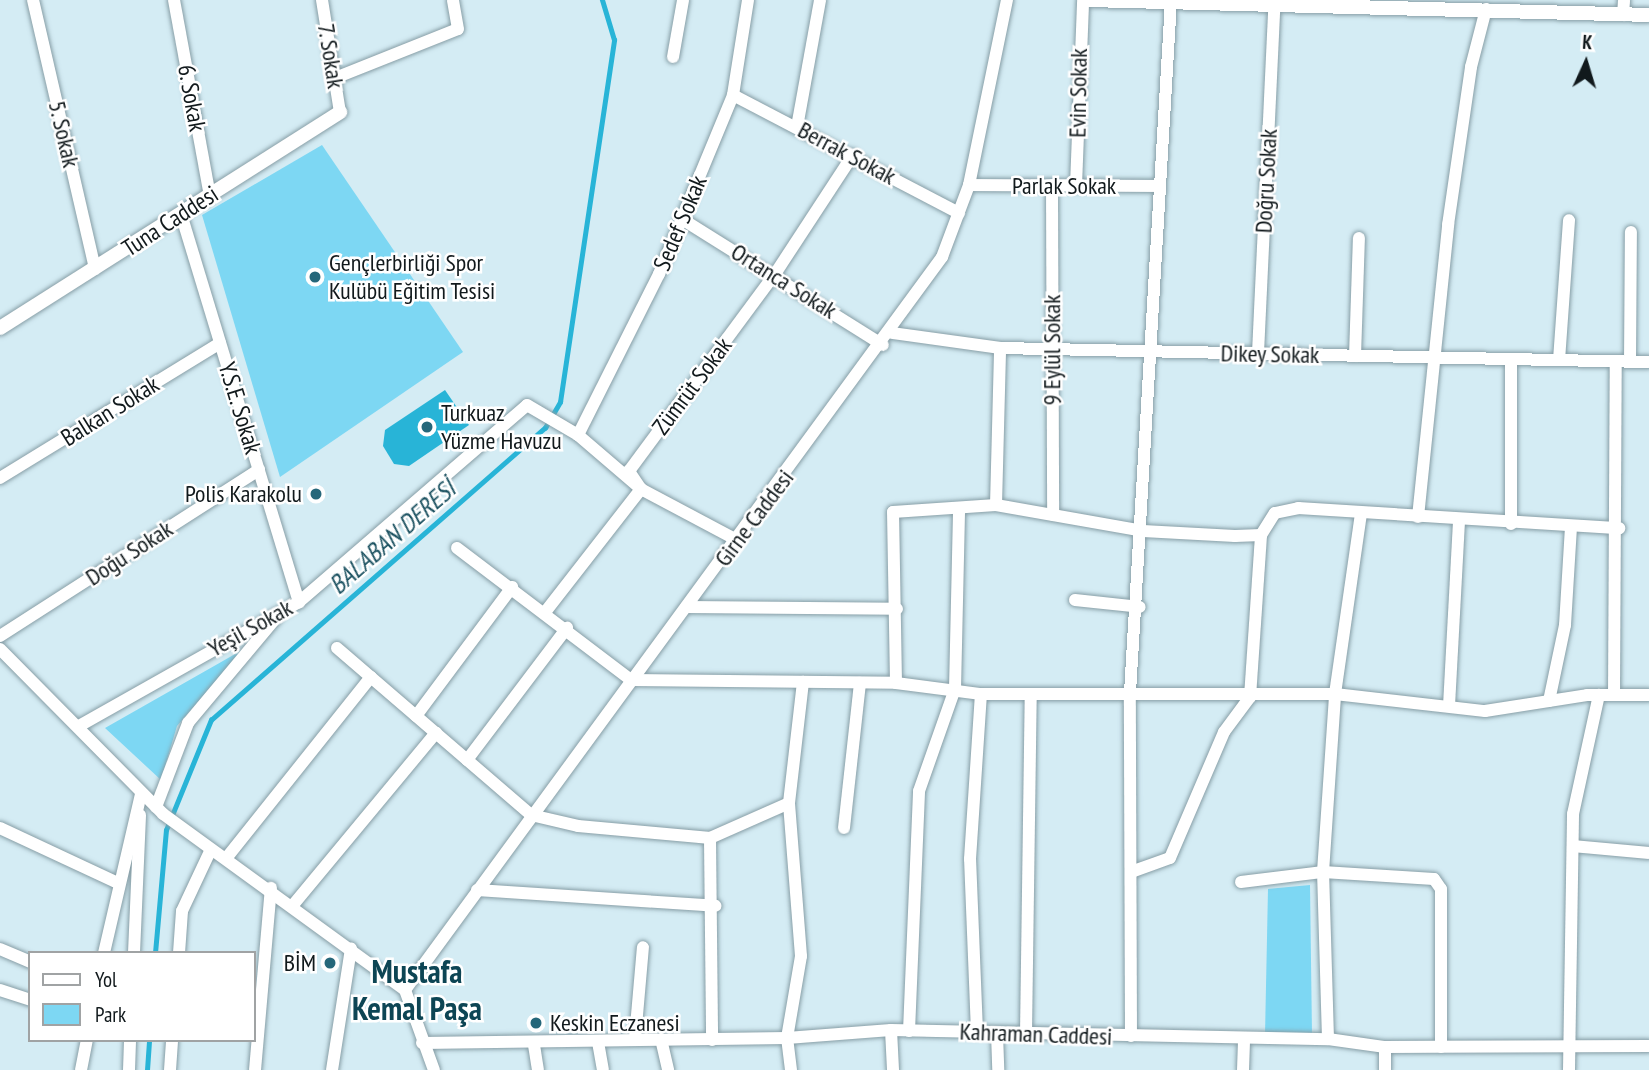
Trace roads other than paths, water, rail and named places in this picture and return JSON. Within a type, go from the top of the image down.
[{"type":"street","name":"5. Sokak","points":[[33,0],[95,269]]},
{"type":"street","name":"6. Sokak","points":[[174,0],[210,196]]},
{"type":"street","name":"7. Sokak","points":[[321,0],[340,112]]},
{"type":"street","points":[[335,78],[458,29],[453,0]]},
{"type":"street","points":[[673,57],[683,0]]},
{"type":"street","name":"Sedef Sokak","points":[[578,435],[682,219],[733,95],[748,0]]},
{"type":"street","points":[[797,127],[820,0]]},
{"type":"street","name":"Girne Caddesi","points":[[405,990],[631,680],[892,333],[942,257],[969,185],[1007,0]]},
{"type":"street","name":"Evin Sokak","points":[[1076,186],[1083,0]]},
{"type":"street","points":[[1089,0],[1283,5],[1391,4],[1486,9],[1511,5],[1623,7],[1649,15]]},
{"type":"street","points":[[1131,1037],[1130,693],[1140,607],[1158,186],[1171,2]]},
{"type":"street","name":"Doğru Sokak","points":[[1258,354],[1283,5]]},
{"type":"street","points":[[1418,517],[1432,357],[1471,66],[1486,9]]},
{"type":"street","name":"Berrak Sokak","points":[[733,95],[853,155],[959,213]]},
{"type":"street","name":"Tuna Caddesi","points":[[0,328],[340,112]]},
{"type":"street","name":"Zümrüt Sokak","points":[[641,489],[629,471],[775,274],[853,155]]},
{"type":"street","name":"Parlak Sokak","points":[[969,185],[1158,186]]},
{"type":"street","name":"9 Eylül Sokak","points":[[1052,186],[1052,515]]},
{"type":"street","name":"Y.S.E. Sokak","points":[[181,214],[299,602]]},
{"type":"street","name":"Ortanca Sokak","points":[[682,219],[775,274],[883,345]]},
{"type":"street","points":[[1559,360],[1569,220]]},
{"type":"street","points":[[1614,695],[1623,361],[1631,232]]},
{"type":"street","points":[[1355,356],[1359,238]]},
{"type":"street","name":"Dikey Sokak","points":[[892,333],[1000,348],[1649,362]]},
{"type":"street","name":"Balkan Sokak","points":[[0,478],[220,343]]},
{"type":"street","points":[[996,505],[1000,348]]},
{"type":"street","points":[[1511,359],[1511,524]]},
{"type":"street","name":"Yeşil Sokak","points":[[79,726],[299,602],[527,405],[578,435]]},
{"type":"street","points":[[578,435],[641,489],[737,540]]},
{"type":"street","name":"Doğu Sokak","points":[[0,636],[259,470]]},
{"type":"street","points":[[546,611],[641,489]]},
{"type":"street","points":[[896,683],[897,609],[893,512],[996,505],[1143,531],[1261,535]]},
{"type":"street","points":[[909,1031],[919,791],[955,689],[959,508]]},
{"type":"street","points":[[1131,872],[1170,858],[1224,732],[1250,697],[1261,535],[1275,513],[1298,508],[1511,524],[1619,528]]},
{"type":"street","points":[[1328,1039],[1323,872],[1335,694],[1361,513]]},
{"type":"street","points":[[1449,706],[1459,520]]},
{"type":"street","points":[[1549,701],[1565,625],[1571,526]]},
{"type":"street","points":[[457,548],[546,611],[631,680],[896,683],[981,694],[1130,693],[1250,697],[1335,694],[1485,711],[1599,695],[1649,695]]},
{"type":"street","points":[[416,716],[512,587]]},
{"type":"street","points":[[1075,600],[1140,607]]},
{"type":"street","points":[[686,607],[897,609]]},
{"type":"street","points":[[160,810],[188,723],[281,612]]},
{"type":"street","points":[[467,760],[567,628]]},
{"type":"street","points":[[337,648],[531,815],[578,827],[710,838],[789,803]]},
{"type":"street","points":[[0,649],[79,726],[141,794],[160,810],[211,849],[228,856],[405,990],[434,1070]]},
{"type":"street","points":[[228,856],[371,677]]},
{"type":"street","points":[[791,1070],[787,1038],[800,956],[789,803],[803,682]]},
{"type":"street","points":[[844,828],[860,683]]},
{"type":"street","points":[[977,1032],[970,859],[981,694]]},
{"type":"street","points":[[1026,1034],[1031,694]]},
{"type":"street","points":[[1569,1070],[1573,814],[1599,695]]},
{"type":"street","points":[[293,905],[436,733]]},
{"type":"street","points":[[104,951],[116,882],[141,794]]},
{"type":"street","points":[[134,951],[141,794]]},
{"type":"street","points":[[0,828],[116,882]]},
{"type":"street","points":[[710,838],[715,906],[712,1040]]},
{"type":"street","points":[[1573,846],[1649,853]]},
{"type":"street","points":[[179,951],[182,911],[211,849]]},
{"type":"street","points":[[1241,882],[1323,872],[1434,879],[1441,889],[1441,1047]]},
{"type":"street","points":[[255,1070],[271,888]]},
{"type":"street","points":[[477,890],[715,906]]},
{"type":"street","points":[[635,1038],[643,947]]},
{"type":"street","points":[[332,1070],[351,948]]},
{"type":"street","points":[[0,949],[28,961]]},
{"type":"street","points":[[0,990],[28,999]]},
{"type":"street","points":[[891,1030],[893,1070]]},
{"type":"street","name":"Kahraman Caddesi","points":[[422,1043],[534,1045],[635,1038],[787,1038],[891,1030],[1244,1040],[1328,1039],[1385,1047],[1649,1046]]},
{"type":"street","points":[[997,1033],[998,1070]]},
{"type":"street","points":[[661,1039],[668,1070]]},
{"type":"street","points":[[1243,1070],[1244,1040]]},
{"type":"street","points":[[81,1070],[87,1042]]},
{"type":"street","points":[[129,1070],[130,1042]]},
{"type":"street","points":[[170,1070],[173,1042]]},
{"type":"street","points":[[598,1042],[603,1070]]},
{"type":"street","points":[[534,1045],[538,1070]]},
{"type":"street","points":[[1385,1047],[1385,1070]]},
{"type":"waterway","name":"BALABAN DERESİ","points":[[155,951],[166,830],[211,720],[545,428],[560,402],[614,40],[602,0]]},
{"type":"waterway","name":"BALABAN DERESİ","points":[[147,1070],[149,1042]]},
{"type":"place","name":"Gençlerbirliği Spor Kulübü Eğitim Tesisi","points":[[315,277]]},
{"type":"place","name":"Turkuaz Yüzme Havuzu","points":[[427,427]]},
{"type":"place","name":"Polis Karakolu","points":[[316,494]]},
{"type":"place","name":"BİM","points":[[330,963]]},
{"type":"place","name":"Keskin Eczanesi","points":[[536,1023]]},
{"type":"district","name":"Mustafa Kemal Paşa","points":[[417,990]]}]
